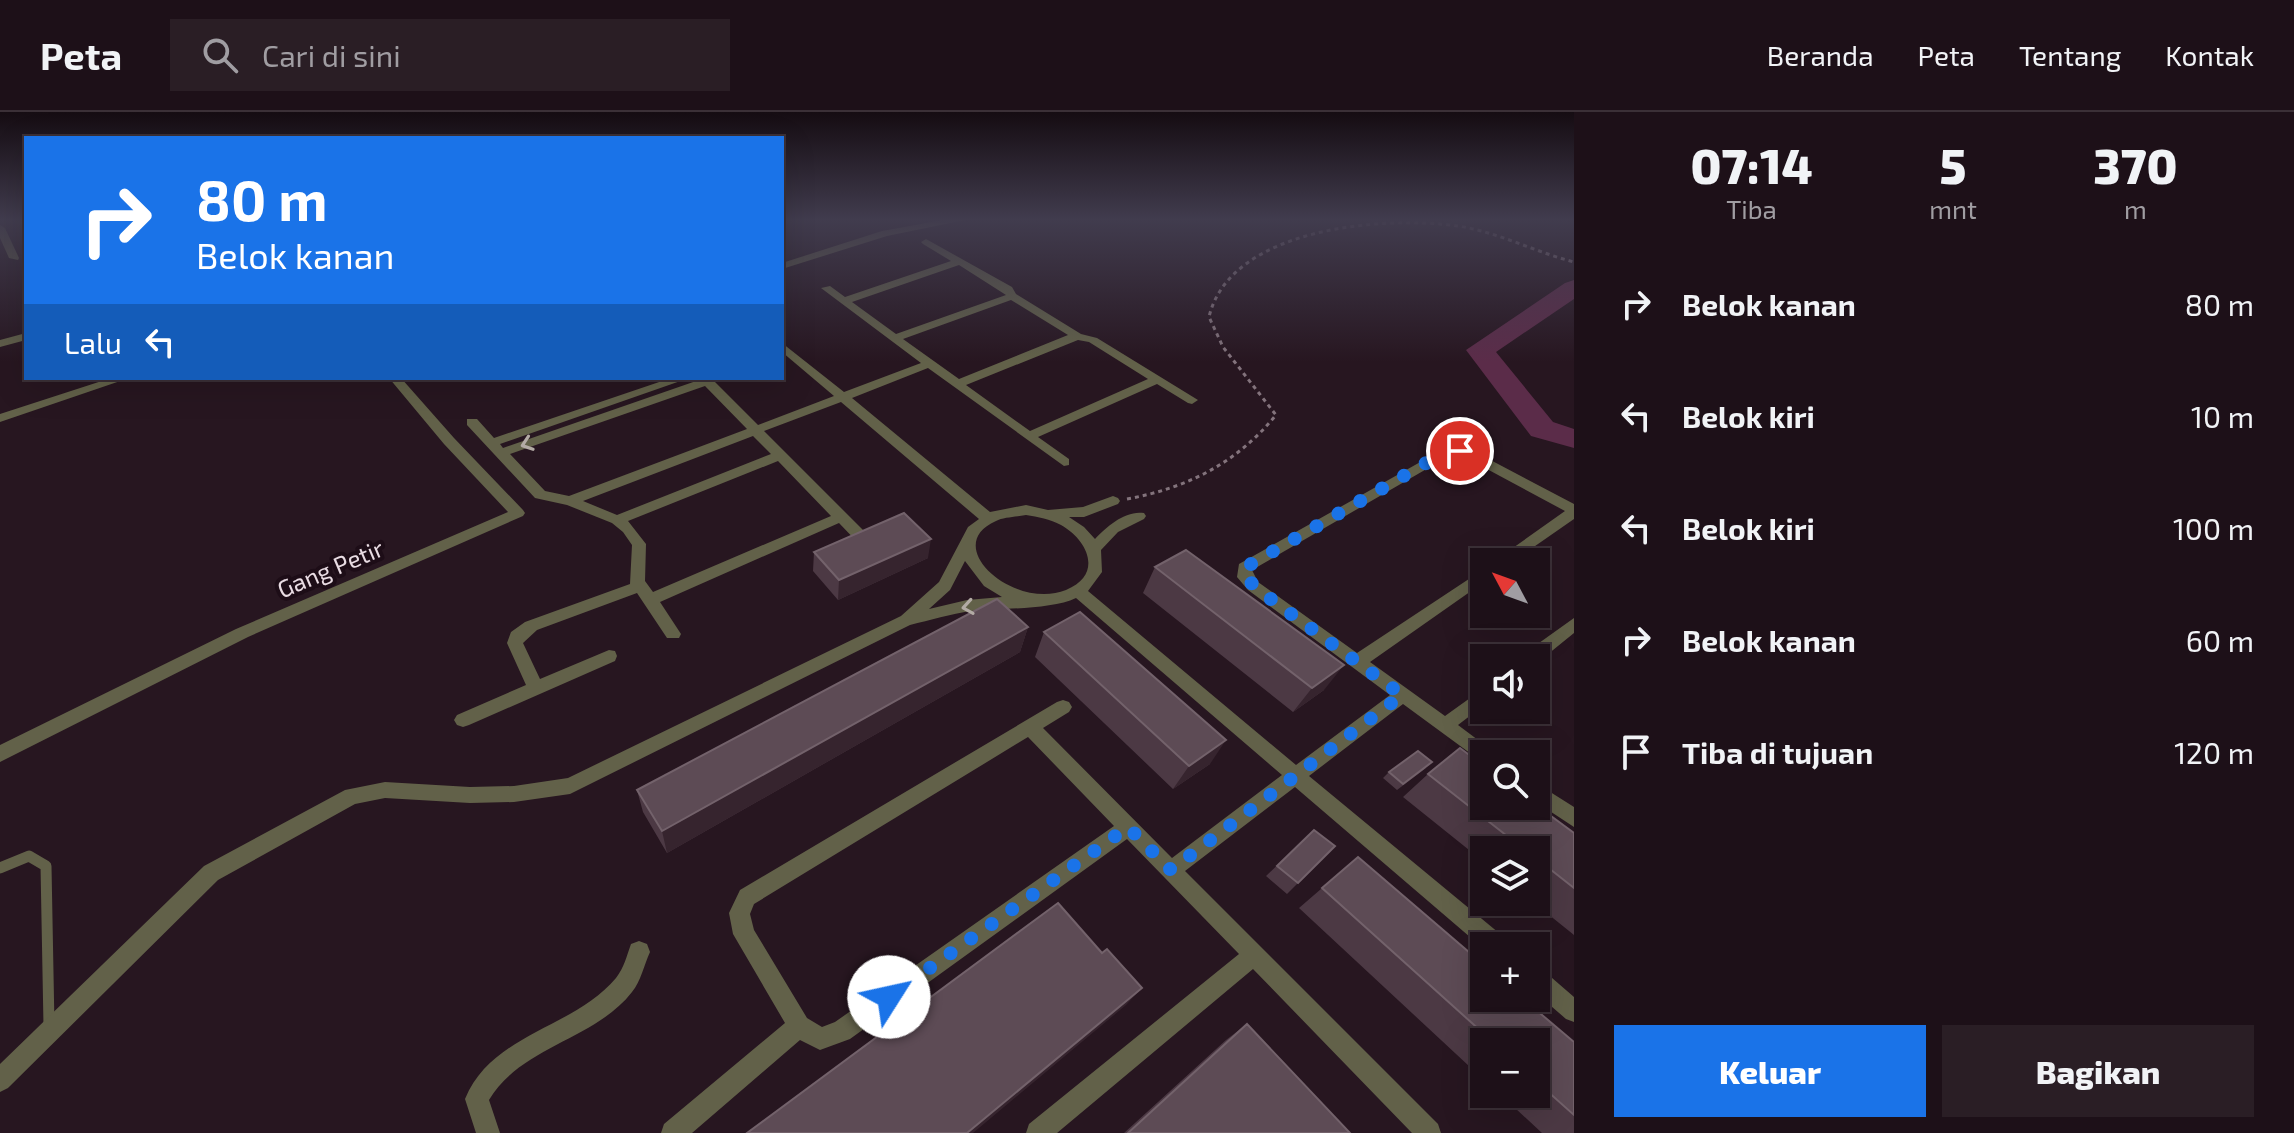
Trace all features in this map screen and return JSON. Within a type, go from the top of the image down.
[{"type":"street","points":[[843,301],[943,267]]},
{"type":"street","points":[[970,267],[1077,336],[1093,340],[1192,400]]},
{"type":"street","points":[[826,288],[1064,462]]},
{"type":"street","points":[[895,338],[1012,296]]},
{"type":"street","points":[[958,384],[1077,336]]},
{"type":"street","points":[[0,344],[24,337]]},
{"type":"street","points":[[784,348],[986,517]]},
{"type":"street","points":[[570,501],[929,364]]},
{"type":"street","points":[[1029,436],[1158,379]]},
{"type":"street","points":[[0,418],[85,384],[110,380]]},
{"type":"street","name":"Gang Petir","points":[[0,754],[267,621],[518,513],[449,441],[397,380]]},
{"type":"street","points":[[602,412],[678,380]]},
{"type":"street","points":[[496,448],[705,380],[867,543]]},
{"type":"street","points":[[472,422],[540,495],[570,501],[617,520],[639,544],[640,586],[673,634]]},
{"type":"street","points":[[1470,744],[1253,586],[1244,568],[1447,451],[1476,458],[1574,511],[1521,548]]},
{"type":"street","points":[[617,520],[780,455]]},
{"type":"street","points":[[906,620],[945,586],[972,529],[986,517],[1026,510],[1047,514],[1084,512],[1113,501]]},
{"type":"street","points":[[0,1080],[211,873],[352,796],[385,790],[514,794],[570,786],[906,620],[967,606],[1057,600],[1079,592],[1092,580],[1097,565],[1094,549],[1084,534],[1047,514]]},
{"type":"street","points":[[1094,549],[1113,529],[1139,516]]},
{"type":"street","points":[[650,600],[841,517]]},
{"type":"street","points":[[966,545],[969,562],[983,579],[1004,593],[1030,600]]},
{"type":"street","points":[[1357,662],[1470,584]]},
{"type":"street","points":[[536,688],[515,643],[517,636],[531,626],[640,586]]},
{"type":"street","points":[[1079,592],[1480,932]]},
{"type":"street","points":[[1549,644],[1574,624]]},
{"type":"street","points":[[463,720],[609,656]]},
{"type":"street","points":[[1171,870],[1402,695]]},
{"type":"street","points":[[1445,726],[1470,706]]},
{"type":"street","points":[[1063,707],[747,897],[739,913],[744,934],[799,1026],[820,1039],[842,1031],[1128,827]]},
{"type":"street","points":[[1030,727],[1254,955],[1417,1129]]},
{"type":"street","points":[[1550,801],[1574,818]]},
{"type":"street","points":[[488,1133],[477,1099],[482,1086],[506,1064],[609,1000],[625,984],[639,952]]},
{"type":"street","points":[[1038,1133],[1254,955]]},
{"type":"street","points":[[1550,991],[1574,1011]]},
{"type":"street","points":[[673,1133],[799,1026]]},
{"type":"lane","points":[[0,868],[29,856],[46,866],[49,1032]]},
{"type":"path","points":[[1113,501],[1155,495],[1191,482],[1259,439],[1276,415],[1223,347],[1209,317],[1215,294],[1243,267]]},
{"type":"building","points":[[904,513],[931,539],[839,580],[814,552]]},
{"type":"building","points":[[1186,550],[1344,665],[1312,688],[1155,567]]},
{"type":"building","points":[[997,599],[1028,627],[662,831],[637,790]]},
{"type":"building","points":[[1080,612],[1226,740],[1189,766],[1044,632]]},
{"type":"building","points":[[1460,748],[1470,756],[1470,807],[1428,774]]},
{"type":"building","points":[[1418,751],[1432,762],[1403,784],[1389,772]]},
{"type":"building","points":[[1550,815],[1574,833],[1574,888],[1550,869],[1550,836],[1507,836],[1487,820],[1550,820]]},
{"type":"building","points":[[1314,830],[1335,846],[1298,883],[1277,866]]},
{"type":"building","points":[[1358,857],[1470,953],[1470,1012],[1539,1012],[1574,1042],[1574,1115],[1550,1094],[1550,1028],[1477,1028],[1322,888]]},
{"type":"building","points":[[1058,903],[1102,953],[1107,949],[1142,988],[967,1133],[747,1133]]},
{"type":"building","points":[[1247,1024],[1350,1133],[1128,1133]]},
{"type":"waterway","points":[[1574,288],[1480,350],[1542,429],[1574,439]]},
{"type":"route","points":[[889,997],[1128,827],[1171,870],[1402,695],[1253,586],[1245,577],[1244,568],[1447,451],[1460,451]]}]
